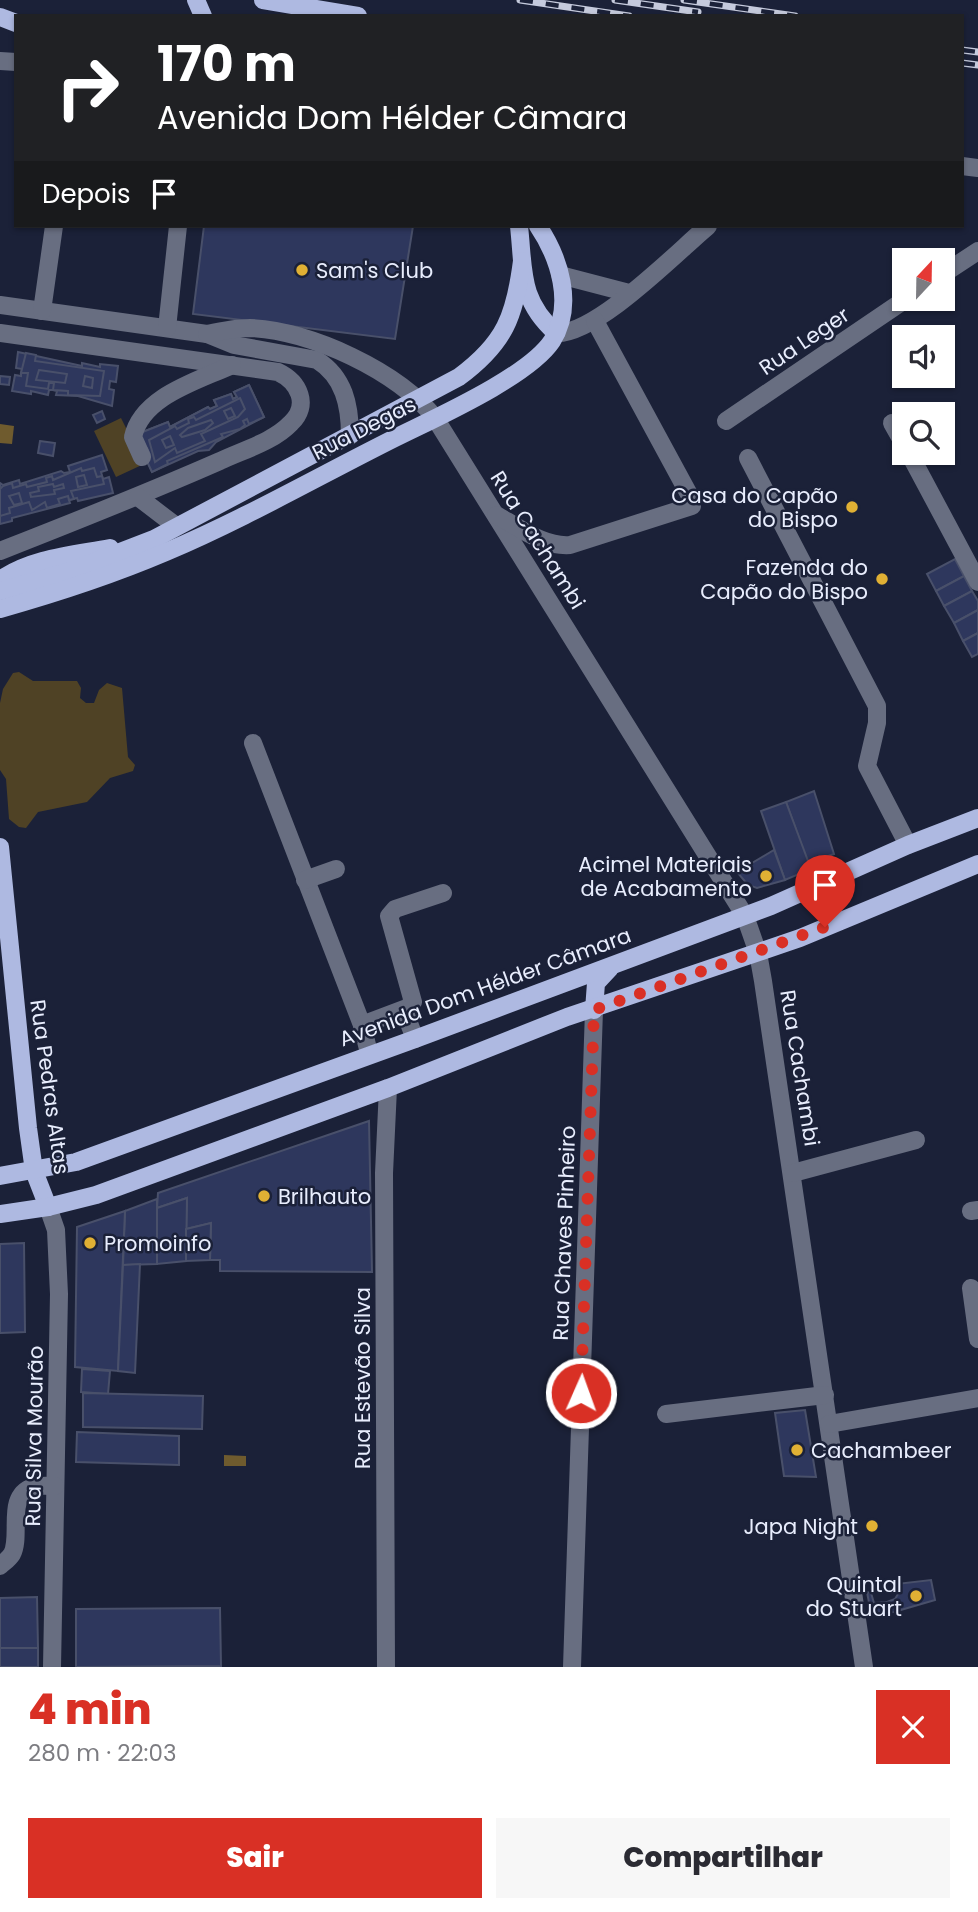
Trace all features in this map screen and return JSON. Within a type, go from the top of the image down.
[{"type":"main road","points":[[263,0],[348,14]]},
{"type":"main road","points":[[519,228],[523,277],[530,301],[544,322],[556,333]]},
{"type":"main road","points":[[539,228],[556,258],[560,275],[562,301],[556,333]]},
{"type":"main road","name":"Rua Degas","points":[[0,591],[71,571],[154,539],[459,377],[492,347],[514,310],[522,261]]},
{"type":"main road","name":"Rua Degas","points":[[0,609],[64,591],[166,552],[435,418],[529,363],[556,333]]},
{"type":"main road","points":[[0,580],[22,567],[43,561],[154,539]]},
{"type":"main road","name":"Avenida Dom Hélder Câmara","points":[[0,1176],[76,1162],[369,1053],[415,1039],[745,916],[908,845],[978,818]]},
{"type":"main road","name":"Rua Pedras Altas","points":[[0,847],[34,1171],[48,1207]]},
{"type":"main road","points":[[0,1214],[48,1207],[96,1195],[594,1010],[758,953],[978,863]]},
{"type":"main road","points":[[594,1010],[596,983],[613,965]]},
{"type":"street","points":[[42,311],[54,228]]},
{"type":"street","points":[[167,328],[178,228]]},
{"type":"street","points":[[556,333],[567,333],[595,321],[707,228]]},
{"type":"street","points":[[956,265],[978,251]]},
{"type":"street","points":[[560,275],[629,293]]},
{"type":"street","points":[[0,305],[207,334],[234,345],[304,355],[328,367],[346,400],[350,436]]},
{"type":"street","name":"Rua Leger","points":[[726,421],[892,308]]},
{"type":"street","points":[[496,515],[540,540],[558,546],[570,545],[692,506],[691,498],[595,321]]},
{"type":"street","points":[[207,334],[253,328],[296,336],[355,360],[420,398]]},
{"type":"street","points":[[0,333],[278,372],[290,378],[300,398],[299,414],[292,423],[271,438],[138,497],[0,551]]},
{"type":"street","points":[[142,457],[133,437],[146,410],[173,393],[232,365]]},
{"type":"street","name":"Rua Cachambi","points":[[420,398],[496,515],[745,916],[758,953],[793,1173],[864,1667]]},
{"type":"street","points":[[748,458],[877,706],[877,723],[867,766],[908,845]]},
{"type":"street","points":[[915,465],[978,582]]},
{"type":"street","points":[[138,497],[176,526]]},
{"type":"street","points":[[253,743],[362,1025],[369,1053]]},
{"type":"street","points":[[305,880],[336,869]]},
{"type":"street","points":[[362,1025],[404,1010],[410,1006],[413,997],[389,916],[395,909],[443,893]]},
{"type":"street","points":[[404,1010],[415,1039]]},
{"type":"street","name":"Rua Chaves Pinheiro","points":[[572,1667],[594,1010]]},
{"type":"street","name":"Rua Estevão Silva","points":[[386,1667],[384,1173],[388,1088]]},
{"type":"street","points":[[793,1173],[916,1140]]},
{"type":"street","name":"Rua Silva Mourão","points":[[48,1207],[56,1230],[58,1252],[52,1667]]},
{"type":"street","points":[[971,1288],[978,1339]]},
{"type":"street","points":[[666,1414],[825,1395]]},
{"type":"street","points":[[829,1424],[978,1398]]},
{"type":"street","points":[[0,1566],[12,1554],[16,1534],[16,1511],[21,1496],[32,1487],[55,1486]]},
{"type":"shaded area","points":[[121,418],[144,464],[116,477],[94,431]]},
{"type":"shaded area","points":[[0,424],[14,426],[12,444],[0,443]]},
{"type":"shaded area","points":[[19,672],[33,681],[77,681],[81,688],[80,698],[86,703],[94,703],[99,690],[107,683],[122,688],[128,757],[135,765],[133,771],[110,778],[87,802],[38,812],[26,828],[19,827],[9,819],[6,779],[0,770],[0,703],[3,689],[13,673]]},
{"type":"shaded area","points":[[224,1455],[246,1456],[246,1466],[224,1466]]},
{"type":"building","name":"Sam's Club","points":[[204,228],[413,228],[395,339],[193,314]]},
{"type":"building","points":[[18,352],[82,366],[82,363],[100,367],[100,364],[118,366],[116,382],[110,381],[109,389],[114,390],[112,406],[78,396],[56,395],[57,391],[53,390],[49,390],[48,395],[12,391],[15,375],[21,376],[22,369],[16,368]]},
{"type":"building","points":[[26,353],[36,355],[35,361],[104,371],[100,396],[68,395],[68,391],[53,390],[54,383],[49,383],[48,389],[26,386],[28,373],[21,373]]},
{"type":"building","points":[[39,370],[67,374],[65,383],[36,380]]},
{"type":"building","points":[[0,376],[10,377],[9,385],[0,384]]},
{"type":"building","points":[[85,376],[93,378],[92,388],[83,386]]},
{"type":"building","points":[[249,385],[264,417],[216,442],[209,450],[198,451],[152,472],[145,457],[150,455],[147,448],[135,435],[168,422],[170,427],[208,407],[210,409],[217,406],[214,400],[231,394],[233,399],[237,397],[234,392]]},
{"type":"building","points":[[249,385],[264,417],[249,424],[247,419],[243,421],[245,425],[240,429],[221,434],[223,437],[167,461],[168,464],[152,472],[145,457],[150,455],[147,448],[135,435],[168,422],[170,427],[208,407],[210,409],[217,406],[214,400],[231,394],[233,399],[237,397],[234,392]]},
{"type":"building","points":[[240,398],[245,409],[238,417],[201,434],[205,441],[177,453],[175,448],[155,462],[149,440],[175,426],[177,429],[189,423],[188,419],[194,417],[196,420]]},
{"type":"building","points":[[231,408],[235,416],[228,419],[224,411]]},
{"type":"building","points":[[102,411],[105,419],[97,423],[93,415]]},
{"type":"building","points":[[211,420],[213,423],[205,430],[182,437],[180,435],[188,428]]},
{"type":"building","points":[[170,436],[174,445],[166,448],[162,440]]},
{"type":"building","points":[[40,441],[55,443],[53,456],[38,453]]},
{"type":"building","points":[[102,455],[107,470],[101,472],[103,479],[109,477],[113,493],[78,501],[77,498],[69,500],[70,503],[12,518],[12,521],[0,524],[0,483],[3,485],[19,480],[20,484],[61,471],[70,472],[68,466]]},
{"type":"building","points":[[81,468],[82,471],[94,468],[97,477],[102,476],[104,484],[71,491],[74,499],[69,500],[68,496],[58,499],[60,504],[47,508],[45,502],[32,510],[29,502],[9,508],[10,513],[0,516],[0,489],[3,486],[12,483],[13,488],[26,484],[27,487],[47,482],[46,478],[52,476],[53,480]]},
{"type":"building","points":[[84,475],[87,485],[78,487],[76,477]]},
{"type":"building","points":[[53,484],[54,487],[63,484],[64,488],[54,490],[55,494],[31,497],[30,493],[39,491],[38,487]]},
{"type":"building","points":[[19,493],[22,503],[14,505],[9,496]]},
{"type":"building","points":[[955,559],[964,576],[936,591],[927,574]]},
{"type":"building","points":[[964,576],[972,591],[944,606],[936,591]]},
{"type":"building","points":[[972,591],[978,601],[978,610],[954,623],[944,606]]},
{"type":"building","points":[[978,610],[978,633],[963,641],[954,623]]},
{"type":"building","points":[[978,633],[978,654],[972,657],[963,641]]},
{"type":"building","points":[[814,791],[834,854],[808,863],[786,802]]},
{"type":"building","points":[[786,802],[811,869],[785,880],[761,811]]},
{"type":"building","points":[[774,850],[785,880],[757,888],[748,885],[737,872]]},
{"type":"building","name":"Brilhauto","points":[[369,1121],[372,1272],[220,1271],[220,1260],[210,1260],[211,1223],[186,1229],[187,1198],[157,1208],[158,1193]]},
{"type":"building","points":[[187,1198],[186,1261],[157,1264],[157,1208]]},
{"type":"building","points":[[157,1199],[157,1264],[123,1265],[125,1211]]},
{"type":"building","points":[[125,1211],[118,1371],[75,1367],[77,1227]]},
{"type":"building","points":[[211,1223],[210,1260],[186,1261],[186,1229]]},
{"type":"building","points":[[24,1243],[25,1332],[0,1333],[0,1244]]},
{"type":"building","points":[[140,1264],[135,1373],[118,1371],[123,1265]]},
{"type":"building","points":[[82,1369],[110,1371],[108,1394],[81,1392]]},
{"type":"building","points":[[83,1393],[203,1396],[202,1429],[83,1427]]},
{"type":"building","name":"Cachambeer","points":[[805,1410],[816,1477],[784,1476],[775,1413]]},
{"type":"building","points":[[77,1432],[179,1436],[179,1465],[76,1462]]},
{"type":"building","name":"Quintal do Stuart","points":[[931,1580],[935,1600],[894,1612],[871,1613],[867,1592],[871,1593],[874,1603],[887,1602],[895,1599],[898,1594],[896,1584]]},
{"type":"building","points":[[37,1597],[38,1648],[0,1648],[0,1598]]},
{"type":"building","points":[[220,1608],[221,1666],[76,1667],[76,1609]]},
{"type":"building","points":[[0,1648],[38,1648],[38,1667],[0,1667]]},
{"type":"railway","points":[[520,0],[615,14]]},
{"type":"railway","points":[[615,0],[698,12]]},
{"type":"railway","points":[[684,0],[781,14]]},
{"type":"railway","points":[[964,50],[978,52]]},
{"type":"railway","points":[[964,63],[978,65]]},
{"type":"place","name":"Sam's Club","points":[[302,270]]},
{"type":"place","name":"Casa do Capão do Bispo","points":[[852,507]]},
{"type":"place","name":"Fazenda do Capão do Bispo","points":[[882,579]]},
{"type":"place","name":"Acimel Materiais de Acabamento","points":[[766,876]]},
{"type":"place","name":"Brilhauto","points":[[264,1196]]},
{"type":"place","name":"Promoinfo","points":[[90,1243]]},
{"type":"place","name":"Cachambeer","points":[[797,1450]]},
{"type":"place","name":"Japa Night","points":[[872,1526]]},
{"type":"place","name":"Quintal do Stuart","points":[[916,1596]]},
{"type":"route","points":[[581,1393],[594,1010],[825,927]]}]
